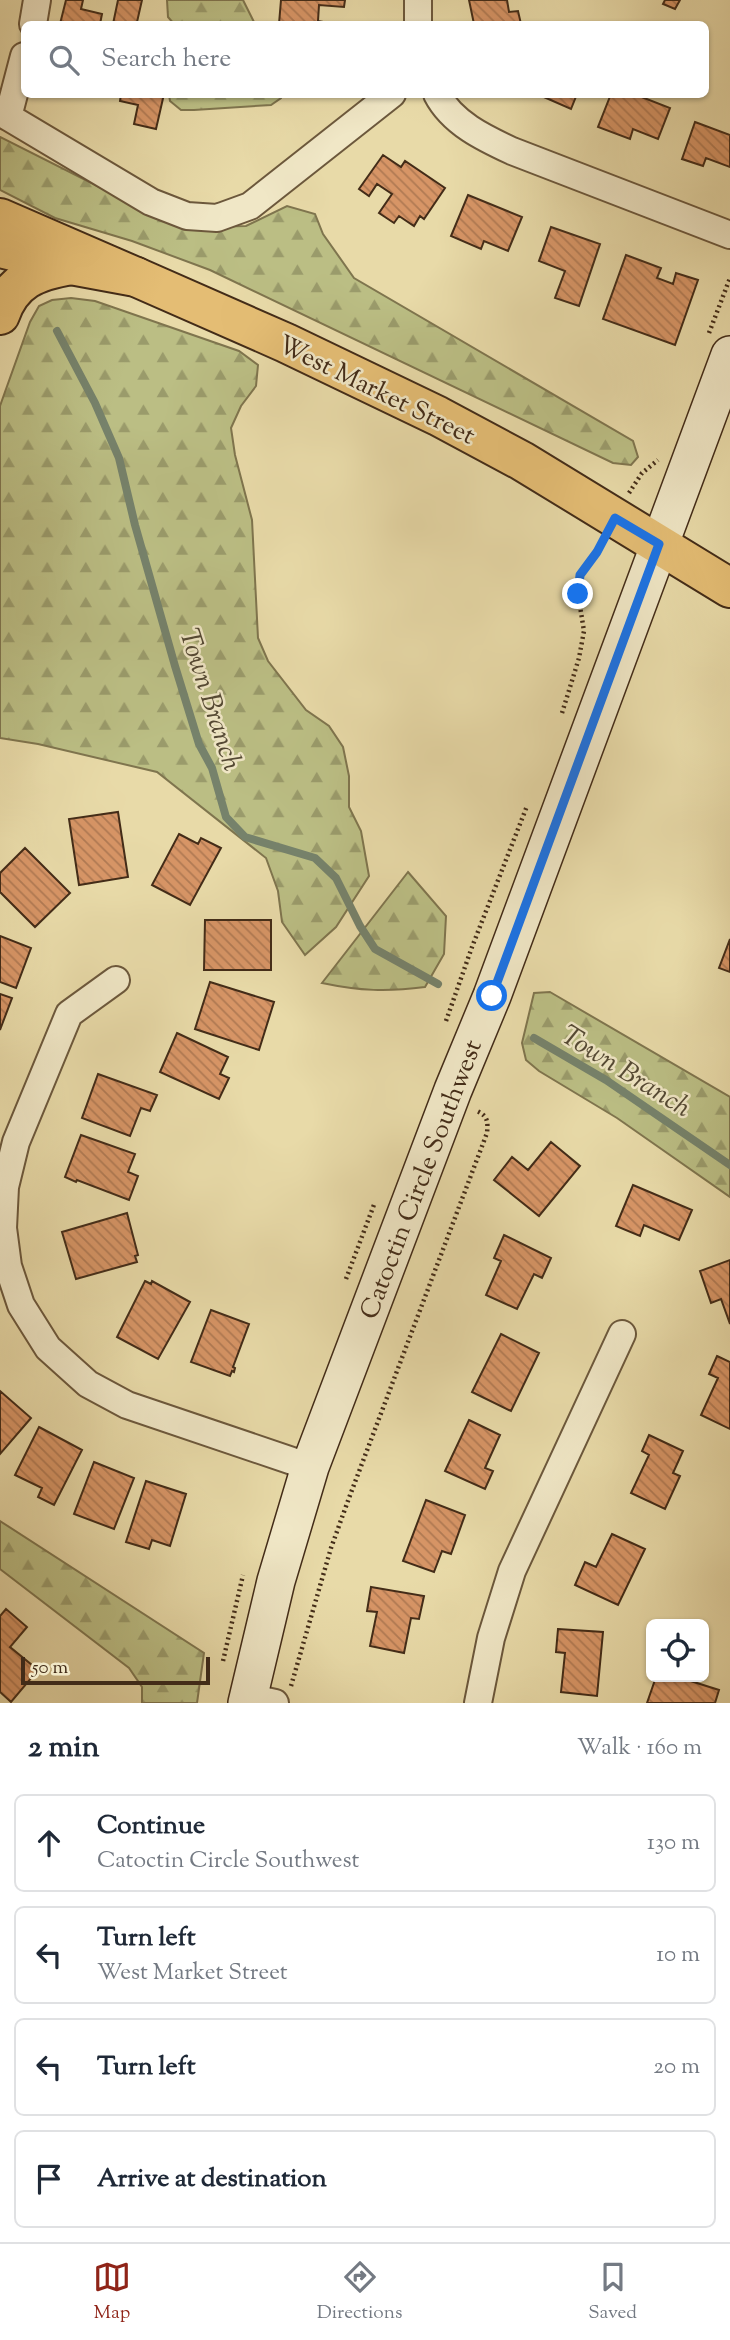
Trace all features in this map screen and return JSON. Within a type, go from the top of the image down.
[{"type":"main road","points":[[0,218],[136,277]]},
{"type":"main road","name":"West Market Street","points":[[0,248],[136,277],[286,343],[438,416],[522,461],[730,587]]},
{"type":"main road","points":[[0,315],[4,303],[15,287],[33,275],[71,265]]},
{"type":"main road","name":"Catoctin Circle Southwest","points":[[265,1698],[276,1581],[310,1467],[453,1090],[492,996],[659,544],[718,349]]},
{"type":"street","points":[[34,21],[37,0]]},
{"type":"street","points":[[418,0],[418,21]]},
{"type":"street","points":[[21,65],[4,115],[151,202],[187,216],[217,218],[250,206],[386,98]]},
{"type":"street","points":[[439,98],[442,105],[481,137],[730,235]]},
{"type":"street","points":[[116,980],[69,1014],[16,1142],[5,1187],[4,1228],[8,1266],[21,1304],[48,1348],[88,1384],[127,1405],[310,1467]]},
{"type":"street","points":[[478,1703],[491,1638],[512,1571],[622,1334]]},
{"type":"path","points":[[718,349],[730,278]]},
{"type":"path","points":[[561,716],[579,658],[584,631],[578,594],[580,575],[597,552],[642,473],[664,456]]},
{"type":"path","points":[[444,1025],[528,804]]},
{"type":"path","points":[[265,1698],[313,1616],[331,1548],[487,1133],[488,1121],[483,1113],[463,1104],[453,1090]]},
{"type":"path","points":[[343,1287],[376,1198]]},
{"type":"path","points":[[223,1665],[244,1573]]},
{"type":"green space","points":[[167,0],[243,0],[254,21],[171,21],[168,17]]},
{"type":"green space","points":[[170,98],[281,98],[271,105],[194,110],[181,110]]},
{"type":"green space","points":[[0,137],[141,208],[202,227],[246,226],[287,206],[315,214],[323,234],[354,278],[633,441],[638,457],[631,465],[613,463],[210,270],[132,241],[55,218],[0,190]]},
{"type":"green space","points":[[71,298],[95,301],[239,351],[258,365],[256,386],[241,406],[231,428],[235,455],[252,520],[258,638],[268,661],[306,710],[329,726],[343,747],[349,776],[349,807],[361,831],[369,876],[336,927],[305,955],[282,922],[278,891],[266,858],[157,772],[38,744],[0,738],[0,406],[30,322],[39,306],[52,300]]},
{"type":"green space","points":[[408,872],[446,916],[444,954],[425,987],[374,990],[322,983]]},
{"type":"green space","points":[[550,992],[730,1097],[730,1197],[617,1118],[539,1071],[526,1060],[522,1043],[534,993]]},
{"type":"green space","points":[[0,1521],[204,1653],[197,1703],[142,1703],[142,1687],[129,1668],[0,1569]]},
{"type":"building","points":[[66,0],[83,0],[81,9],[102,14],[101,21],[61,21]]},
{"type":"building","points":[[118,0],[142,0],[137,21],[114,21]]},
{"type":"building","points":[[281,0],[345,0],[344,7],[319,5],[318,21],[279,21]]},
{"type":"building","points":[[469,0],[507,0],[509,12],[518,11],[520,21],[473,21]]},
{"type":"building","points":[[665,0],[680,0],[675,9],[663,4]]},
{"type":"building","points":[[120,98],[163,98],[156,129],[134,124],[138,105],[120,101]]},
{"type":"building","points":[[546,98],[575,98],[571,109]]},
{"type":"building","points":[[609,98],[644,98],[670,108],[658,139],[633,129],[630,139],[598,127]]},
{"type":"building","points":[[695,122],[730,135],[730,167],[706,158],[703,166],[682,159]]},
{"type":"building","points":[[383,155],[401,167],[405,161],[445,188],[424,219],[420,216],[414,226],[399,216],[394,223],[379,213],[392,194],[377,184],[369,196],[359,189]]},
{"type":"building","points":[[468,195],[522,217],[508,251],[484,241],[481,249],[451,236]]},
{"type":"building","points":[[551,227],[600,244],[579,306],[555,298],[565,271],[539,261]]},
{"type":"building","points":[[626,255],[661,268],[657,278],[673,284],[676,273],[698,280],[675,345],[603,319]]},
{"type":"building","points":[[118,812],[128,877],[79,885],[69,819]]},
{"type":"building","points":[[179,834],[198,844],[201,838],[221,848],[190,905],[152,885]]},
{"type":"building","points":[[25,848],[70,893],[35,927],[0,892],[0,873]]},
{"type":"building","points":[[205,920],[271,920],[271,970],[204,970]]},
{"type":"building","points":[[0,936],[31,948],[16,988],[0,982]]},
{"type":"building","points":[[730,939],[730,972],[719,968]]},
{"type":"building","points":[[210,982],[274,1002],[259,1050],[195,1029]]},
{"type":"building","points":[[0,994],[12,998],[0,1030]]},
{"type":"building","points":[[177,1033],[228,1057],[220,1074],[229,1078],[219,1099],[160,1072]]},
{"type":"building","points":[[98,1074],[157,1095],[150,1111],[141,1108],[130,1136],[82,1118]]},
{"type":"building","points":[[81,1135],[135,1154],[128,1172],[138,1176],[129,1200],[65,1177]]},
{"type":"building","points":[[551,1142],[580,1166],[539,1216],[494,1180],[512,1157],[528,1170]]},
{"type":"building","points":[[633,1185],[692,1210],[679,1240],[644,1225],[640,1236],[616,1226]]},
{"type":"building","points":[[127,1213],[138,1255],[135,1256],[137,1262],[76,1279],[62,1232]]},
{"type":"building","points":[[504,1235],[551,1258],[542,1278],[534,1274],[517,1309],[486,1295],[501,1261],[494,1258]]},
{"type":"building","points":[[730,1260],[730,1324],[721,1299],[711,1303],[700,1271]]},
{"type":"building","points":[[145,1281],[151,1284],[152,1281],[190,1302],[158,1359],[117,1337]]},
{"type":"building","points":[[211,1310],[249,1324],[233,1367],[234,1372],[232,1371],[230,1376],[191,1362]]},
{"type":"building","points":[[501,1334],[539,1353],[511,1411],[472,1392]]},
{"type":"building","points":[[717,1356],[730,1362],[730,1429],[701,1415],[718,1378],[709,1374]]},
{"type":"building","points":[[0,1391],[31,1418],[0,1454]]},
{"type":"building","points":[[469,1420],[500,1435],[485,1468],[493,1471],[485,1489],[445,1471]]},
{"type":"building","points":[[39,1427],[82,1450],[54,1505],[38,1497],[42,1488],[15,1475]]},
{"type":"building","points":[[649,1435],[683,1451],[673,1473],[680,1476],[665,1509],[631,1493],[649,1455],[642,1451]]},
{"type":"building","points":[[94,1462],[134,1478],[114,1529],[74,1514]]},
{"type":"building","points":[[146,1481],[186,1494],[170,1546],[152,1540],[149,1549],[126,1542]]},
{"type":"building","points":[[426,1500],[465,1515],[451,1554],[442,1551],[434,1572],[403,1561]]},
{"type":"building","points":[[612,1534],[645,1549],[618,1605],[575,1585],[585,1562],[596,1567]]},
{"type":"building","points":[[371,1587],[424,1596],[419,1619],[411,1618],[404,1653],[370,1646],[377,1612],[367,1611]]},
{"type":"building","points":[[6,1609],[27,1627],[10,1647],[38,1670],[11,1702],[0,1692],[0,1616]]},
{"type":"building","points":[[558,1629],[603,1632],[597,1696],[561,1692],[565,1653],[556,1652]]},
{"type":"building","points":[[654,1682],[694,1682],[719,1690],[715,1703],[647,1703]]},
{"type":"waterway","name":"Town Branch","points":[[57,331],[95,403],[119,458],[175,666],[199,744],[212,768],[226,817],[245,837],[315,858],[336,878],[375,949],[438,984]]},
{"type":"waterway","name":"Town Branch","points":[[534,1038],[606,1080],[730,1165]]},
{"type":"route","points":[[492,996],[659,544],[615,518],[597,552],[580,575],[578,594]]}]
